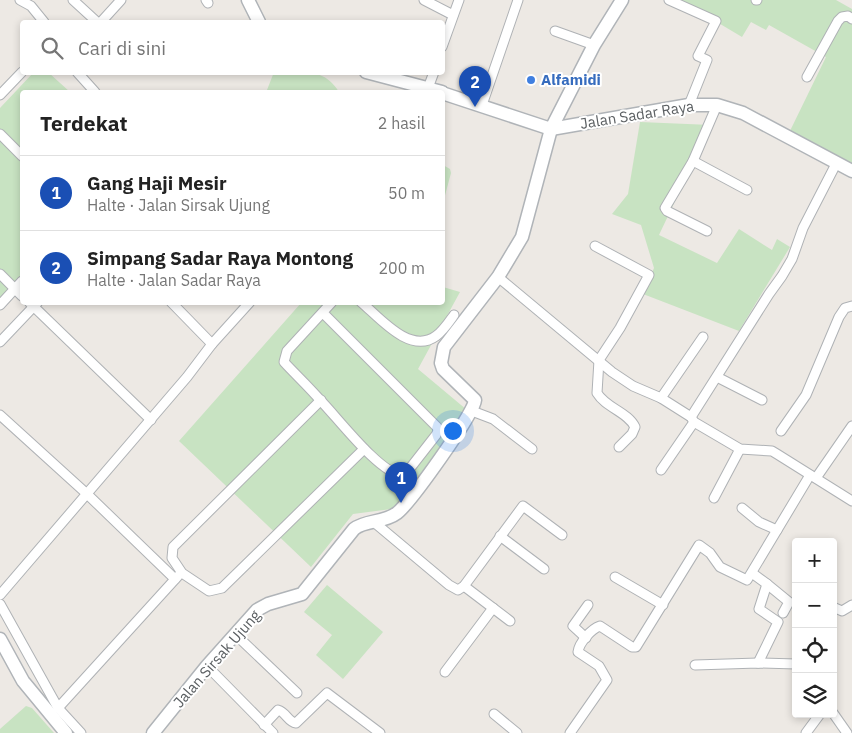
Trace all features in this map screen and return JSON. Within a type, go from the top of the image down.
[{"type":"street","points":[[20,0],[31,6],[42,20]]},
{"type":"street","points":[[73,0],[95,20]]},
{"type":"street","points":[[103,20],[121,0]]},
{"type":"street","points":[[248,0],[258,20]]},
{"type":"street","points":[[424,0],[454,15]]},
{"type":"street","points":[[445,39],[459,0]]},
{"type":"street","points":[[482,105],[518,0]]},
{"type":"street","points":[[532,449],[493,419],[472,411],[475,404],[474,396],[443,369],[442,356],[444,347],[498,277],[522,237],[551,129],[594,44],[622,0]]},
{"type":"street","points":[[669,0],[716,21],[698,56],[707,60],[689,105]]},
{"type":"street","points":[[808,77],[838,21],[842,17],[848,16],[852,19]]},
{"type":"street","points":[[555,31],[594,44]]},
{"type":"street","points":[[0,95],[20,74]]},
{"type":"street","points":[[80,75],[93,90]]},
{"type":"street","name":"Jalan Sadar Raya","points":[[378,75],[434,90]]},
{"type":"street","points":[[428,88],[433,75]]},
{"type":"street","name":"Jalan Sadar Raya","points":[[445,94],[551,129],[689,105],[718,105],[743,113],[852,170]]},
{"type":"street","points":[[707,231],[667,211],[665,208],[693,162],[718,105]]},
{"type":"street","points":[[0,134],[20,154]]},
{"type":"street","points":[[693,162],[747,190]]},
{"type":"street","points":[[660,470],[693,420],[716,377],[782,276],[803,228],[837,162]]},
{"type":"street","points":[[595,246],[649,274],[620,328],[599,360],[597,393],[604,402],[630,420],[635,427],[632,434],[619,446]]},
{"type":"street","points":[[0,274],[20,294]]},
{"type":"street","points":[[498,277],[612,372],[629,383],[660,398],[740,449],[772,452],[852,501]]},
{"type":"street","points":[[0,305],[20,283]]},
{"type":"street","points":[[0,342],[33,305]]},
{"type":"street","points":[[35,305],[151,420]]},
{"type":"street","points":[[174,305],[212,344]]},
{"type":"street","points":[[0,595],[151,420],[212,344],[247,305]]},
{"type":"street","points":[[324,313],[431,420],[438,431],[411,467],[402,475],[396,475],[388,470],[364,449],[284,360],[291,346],[330,305]]},
{"type":"street","points":[[365,305],[400,334],[416,341],[431,339],[438,335],[454,315]]},
{"type":"street","points":[[782,431],[806,395],[839,317],[845,308],[852,306]]},
{"type":"street","points":[[660,398],[704,337]]},
{"type":"street","points":[[716,377],[762,400]]},
{"type":"street","points":[[179,576],[172,558],[173,547],[321,400]]},
{"type":"street","name":"Jalan Sirsak Ujung","points":[[153,733],[207,666],[257,610],[268,604],[302,594],[354,529],[363,524],[375,523],[390,517],[404,506],[472,411]]},
{"type":"street","points":[[0,416],[179,576],[209,591],[222,588],[364,449]]},
{"type":"street","points":[[570,733],[607,680],[599,666],[578,652],[578,648],[586,638],[600,626],[632,647],[636,647],[699,546],[710,553],[720,567],[747,580],[777,530],[813,477],[852,426]]},
{"type":"street","points":[[714,498],[740,449]]},
{"type":"street","points":[[375,523],[449,585],[458,590],[464,586],[520,509],[525,506],[562,535]]},
{"type":"street","points":[[742,508],[759,522],[777,530]]},
{"type":"street","points":[[500,536],[544,569]]},
{"type":"street","points":[[752,573],[788,602],[782,613]]},
{"type":"street","points":[[58,708],[179,576]]},
{"type":"street","points":[[615,577],[663,605]]},
{"type":"street","points":[[758,662],[778,622],[759,609],[767,584]]},
{"type":"street","points":[[464,586],[510,620]]},
{"type":"street","points":[[0,604],[58,708],[81,733]]},
{"type":"street","points":[[586,638],[573,626],[588,605]]},
{"type":"street","points":[[837,609],[842,612],[852,605]]},
{"type":"street","points":[[445,672],[493,608]]},
{"type":"street","points":[[236,635],[297,693]]},
{"type":"street","points":[[0,639],[23,681],[66,733]]},
{"type":"street","points":[[695,664],[758,662],[792,664]]},
{"type":"street","points":[[207,666],[273,733]]},
{"type":"street","points":[[264,725],[278,710],[284,713],[291,722],[296,723],[327,693],[380,733]]},
{"type":"street","points":[[494,714],[517,733]]},
{"type":"street","points":[[806,733],[817,718]]},
{"type":"street","points":[[836,718],[847,733]]},
{"type":"green space","points":[[680,0],[836,0],[852,9],[852,167],[788,135],[826,57],[769,25],[766,30],[751,22],[742,37]]},
{"type":"green space","points":[[31,75],[51,75],[68,90],[20,90],[20,279],[0,301],[0,108]]},
{"type":"green space","points":[[273,75],[319,75],[326,78],[338,90],[267,90]]},
{"type":"green space","points":[[640,122],[711,125],[659,235],[717,263],[739,229],[772,250],[777,239],[790,247],[739,331],[643,294],[654,268],[641,225],[612,214],[628,194]]},
{"type":"green space","points":[[445,166],[450,169],[451,173],[445,196]]},
{"type":"green space","points":[[445,288],[460,292],[418,369],[467,410],[399,508],[353,514],[311,567],[179,441],[299,305],[445,305]]},
{"type":"green space","points":[[327,585],[383,632],[343,679],[316,655],[332,635],[304,612]]},
{"type":"green space","points":[[26,706],[32,708],[54,733],[0,733],[0,729]]},
{"type":"place","name":"Alfamidi","points":[[531,80]]},
{"type":"place","name":"Simpang Sadar Raya Montong","points":[[475,107]]},
{"type":"place","name":"Gang Haji Mesir","points":[[401,503]]}]
